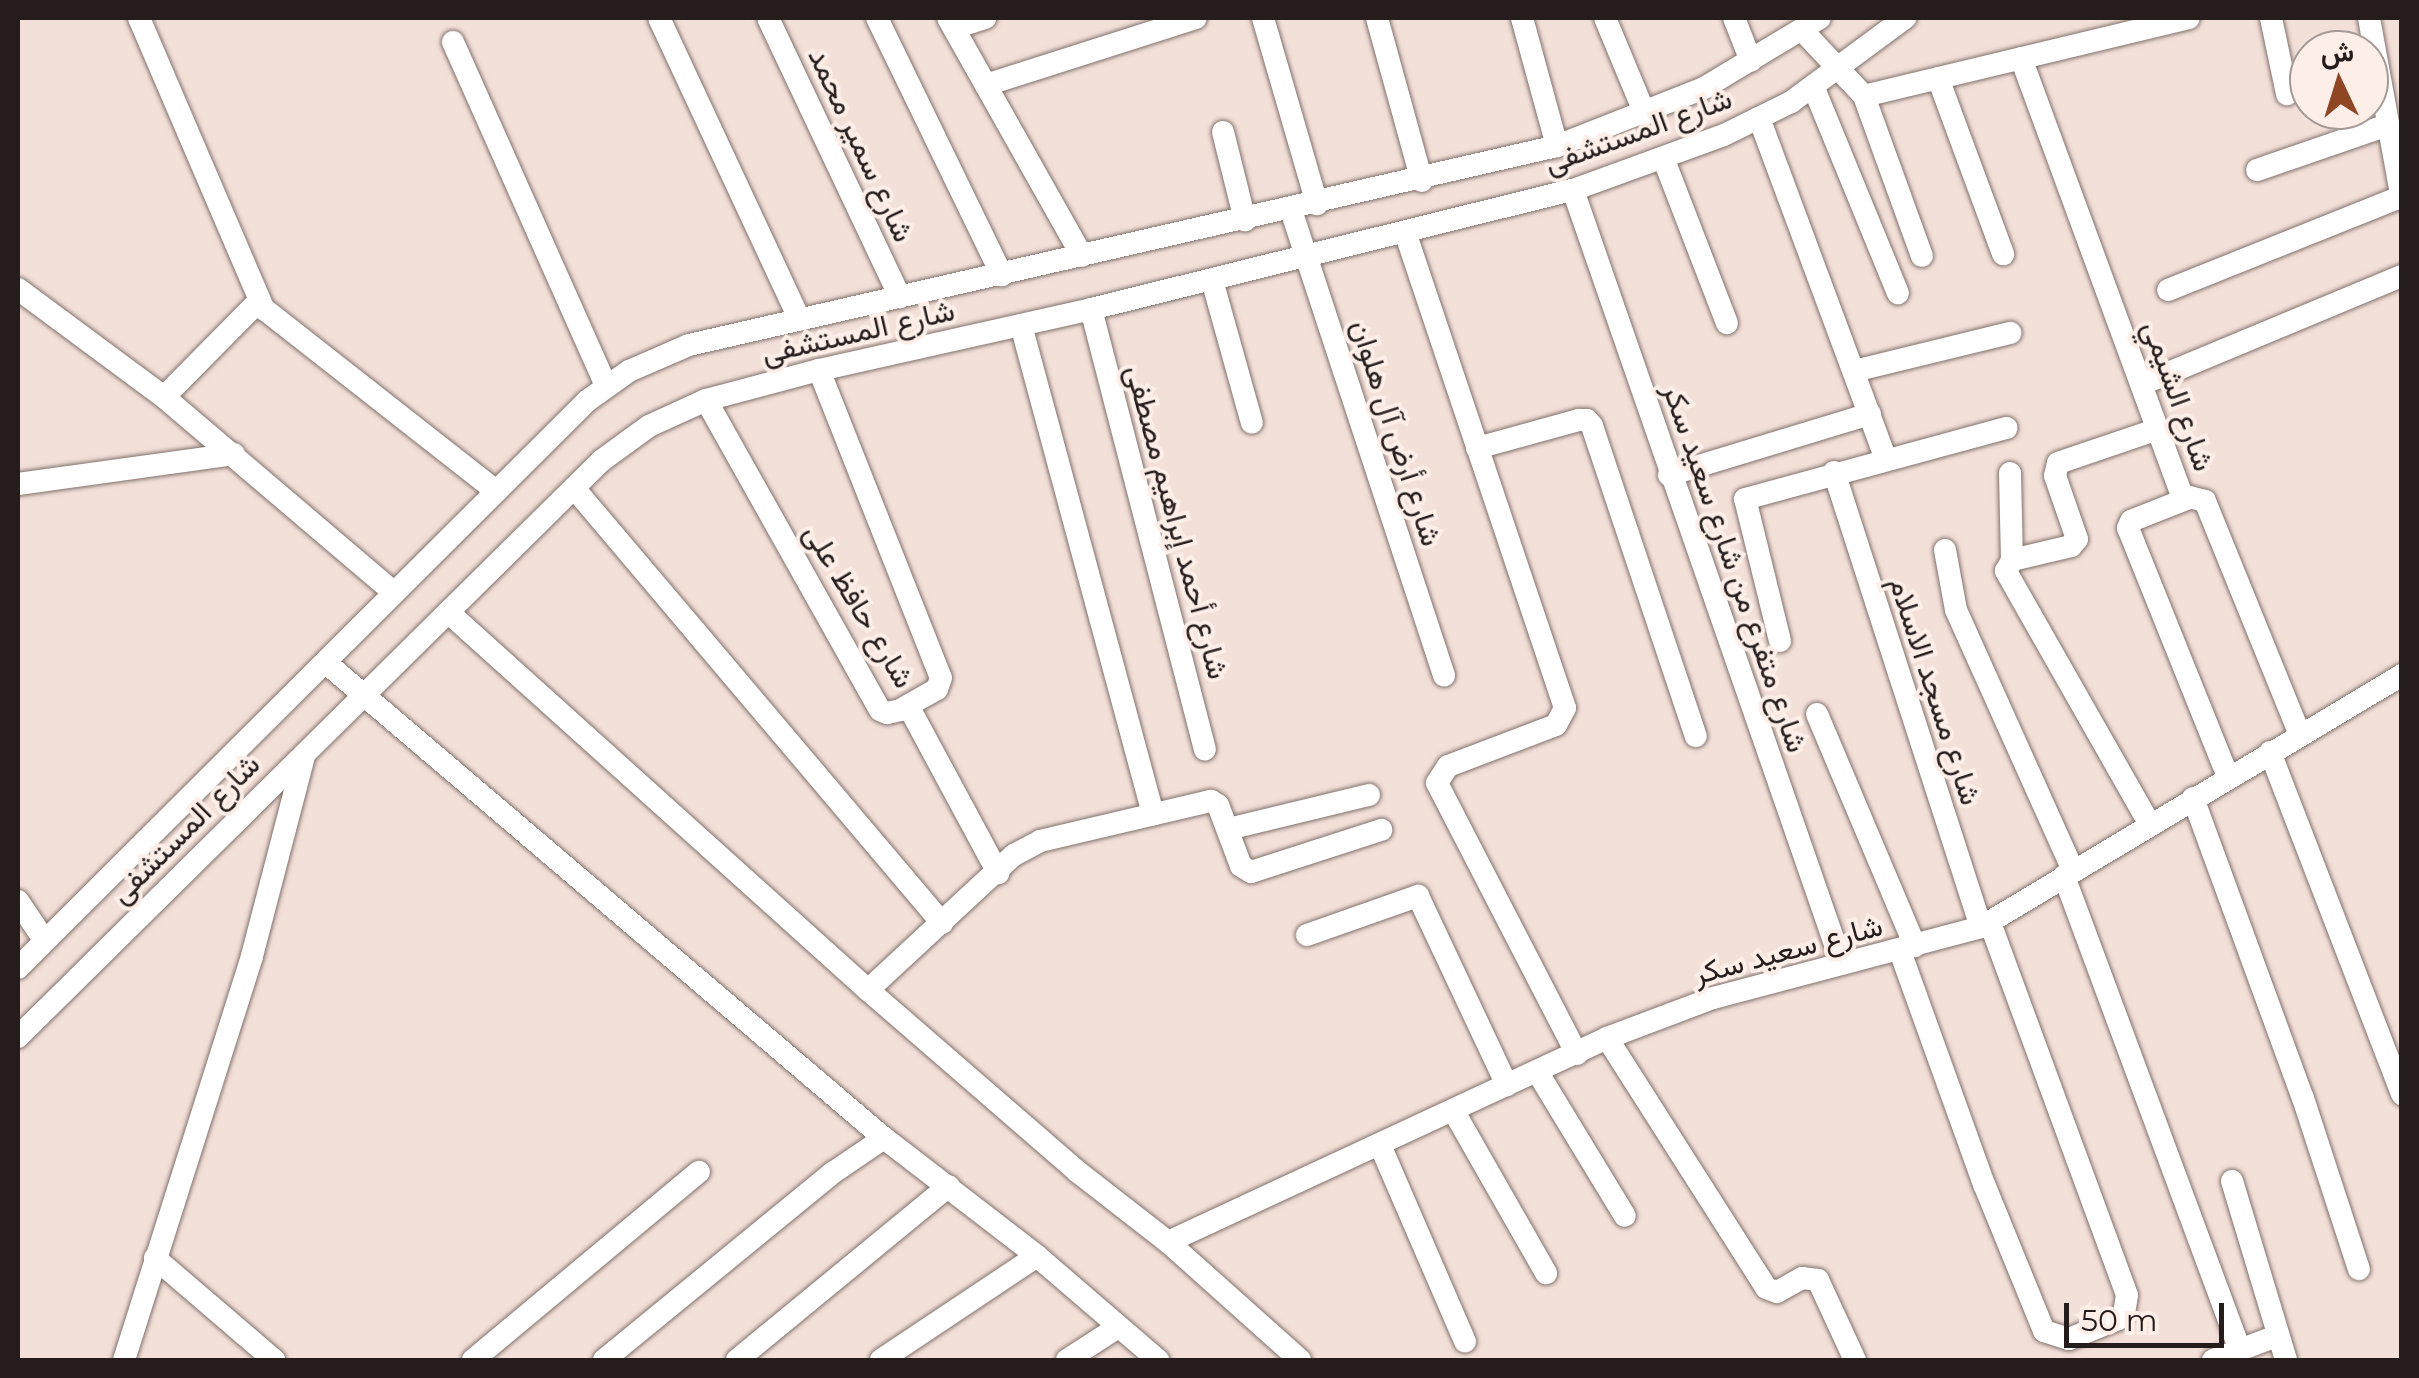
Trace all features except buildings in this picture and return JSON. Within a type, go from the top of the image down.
[{"type":"street","points":[[139,18],[260,300],[274,321],[496,491]]},
{"type":"street","points":[[658,18],[800,320]]},
{"type":"street","name":"شارع سمير محمد","points":[[768,18],[900,297]]},
{"type":"street","points":[[877,18],[1002,274]]},
{"type":"street","points":[[985,18],[951,23],[1082,256]]},
{"type":"street","points":[[986,85],[1196,18]]},
{"type":"street","points":[[1262,18],[1317,204]]},
{"type":"street","points":[[1377,18],[1422,181]]},
{"type":"street","points":[[1522,18],[1557,146]]},
{"type":"street","points":[[1605,18],[1645,114]]},
{"type":"street","points":[[1734,18],[1751,61]]},
{"type":"street","name":"شارع المستشفى","points":[[18,1037],[574,488],[649,426],[706,400],[819,370],[1306,258],[1573,190],[1664,160],[1759,118],[1813,86],[1906,18]]},
{"type":"street","points":[[1864,96],[2188,18]]},
{"type":"street","points":[[2271,18],[2287,94]]},
{"type":"street","points":[[1800,25],[1864,96],[1922,256]]},
{"type":"street","name":"شارع المستشفى","points":[[18,968],[606,386],[689,345],[1422,181],[1557,146],[1645,114],[1751,61],[1800,25]]},
{"type":"street","points":[[453,42],[606,386]]},
{"type":"street","name":"شارع الشيمي","points":[[2021,58],[2182,495],[2205,501],[2300,734]]},
{"type":"street","points":[[1938,78],[2002,254]]},
{"type":"street","points":[[1813,86],[1898,293]]},
{"type":"street","points":[[1759,118],[1886,459]]},
{"type":"street","points":[[2257,170],[2373,130]]},
{"type":"street","points":[[2168,290],[2401,198],[2389,130]]},
{"type":"street","points":[[1222,132],[1245,220]]},
{"type":"street","points":[[1664,160],[1727,323]]},
{"type":"street","name":"شارع متفرع من شارع سعيد سكر","points":[[1573,190],[1842,964]]},
{"type":"street","name":"شارع أرض آل هلوان","points":[[1290,210],[1444,675]]},
{"type":"street","points":[[1405,232],[1564,708],[1556,725],[1448,766],[1437,784],[1577,1054]]},
{"type":"street","points":[[2142,384],[2402,276]]},
{"type":"street","points":[[1212,280],[1252,423]]},
{"type":"street","points":[[18,289],[164,397],[394,593]]},
{"type":"street","points":[[164,397],[260,300]]},
{"type":"street","name":"شارع أحمد إبراهيم مصطفى","points":[[1091,309],[1205,750]]},
{"type":"street","points":[[1021,325],[1153,814]]},
{"type":"street","points":[[1854,370],[2010,333]]},
{"type":"street","points":[[819,370],[942,678],[937,689],[902,709]]},
{"type":"street","name":"شارع حافظ على","points":[[706,400],[880,710],[891,713],[902,709],[912,713],[998,872]]},
{"type":"street","points":[[1669,475],[1870,414]]},
{"type":"street","points":[[1478,448],[1588,420],[1696,736]]},
{"type":"street","points":[[1780,641],[1743,502],[1748,497],[2007,428]]},
{"type":"street","points":[[2012,560],[2071,546],[2077,539],[2055,476],[2058,463],[2158,429]]},
{"type":"street","points":[[18,484],[234,454]]},
{"type":"street","name":"شارع مسجد الاسلام","points":[[1834,472],[1986,925],[2127,1295],[2124,1314],[2118,1319],[2068,1339],[2055,1338],[2044,1331],[1984,1184],[1908,948]]},
{"type":"street","points":[[2010,473],[2012,560],[2008,577],[2150,823]]},
{"type":"street","points":[[574,488],[942,923]]},
{"type":"street","points":[[2189,498],[2132,521],[2128,528],[2228,777]]},
{"type":"street","points":[[1945,550],[1956,610],[2068,873],[2240,1350]]},
{"type":"street","points":[[448,612],[868,990],[1078,1172],[1168,1242],[1300,1360]]},
{"type":"street","points":[[325,662],[884,1138],[1037,1256],[1158,1360]]},
{"type":"street","name":"شارع سعيد سكر","points":[[1168,1242],[1538,1073],[1606,1038],[1713,998],[1986,925],[2402,675]]},
{"type":"street","points":[[1818,714],[1908,948]]},
{"type":"street","points":[[124,1360],[252,956],[305,752]]},
{"type":"street","points":[[2270,752],[2402,1094]]},
{"type":"street","points":[[1228,830],[1368,795]]},
{"type":"street","points":[[2192,798],[2303,1098],[2359,1269]]},
{"type":"street","points":[[868,990],[1014,855],[1040,841],[1210,801],[1218,805],[1240,866],[1254,872],[1381,830]]},
{"type":"street","points":[[1307,935],[1418,896],[1507,1085]]},
{"type":"street","points":[[18,901],[44,942]]},
{"type":"street","points":[[1606,1038],[1766,1288],[1777,1292],[1802,1278],[1818,1280],[1855,1360]]},
{"type":"street","points":[[1538,1073],[1624,1216]]},
{"type":"street","points":[[1453,1110],[1546,1272]]},
{"type":"street","points":[[604,1360],[834,1172],[884,1138]]},
{"type":"street","points":[[1380,1145],[1465,1341]]},
{"type":"street","points":[[474,1360],[699,1172]]},
{"type":"street","points":[[2232,1182],[2286,1360]]},
{"type":"street","points":[[738,1360],[948,1186]]},
{"type":"street","points":[[880,1360],[1037,1256]]},
{"type":"street","points":[[154,1258],[274,1360]]},
{"type":"street","points":[[1067,1360],[1118,1327]]},
{"type":"street","points":[[2213,1360],[2276,1336]]}]
